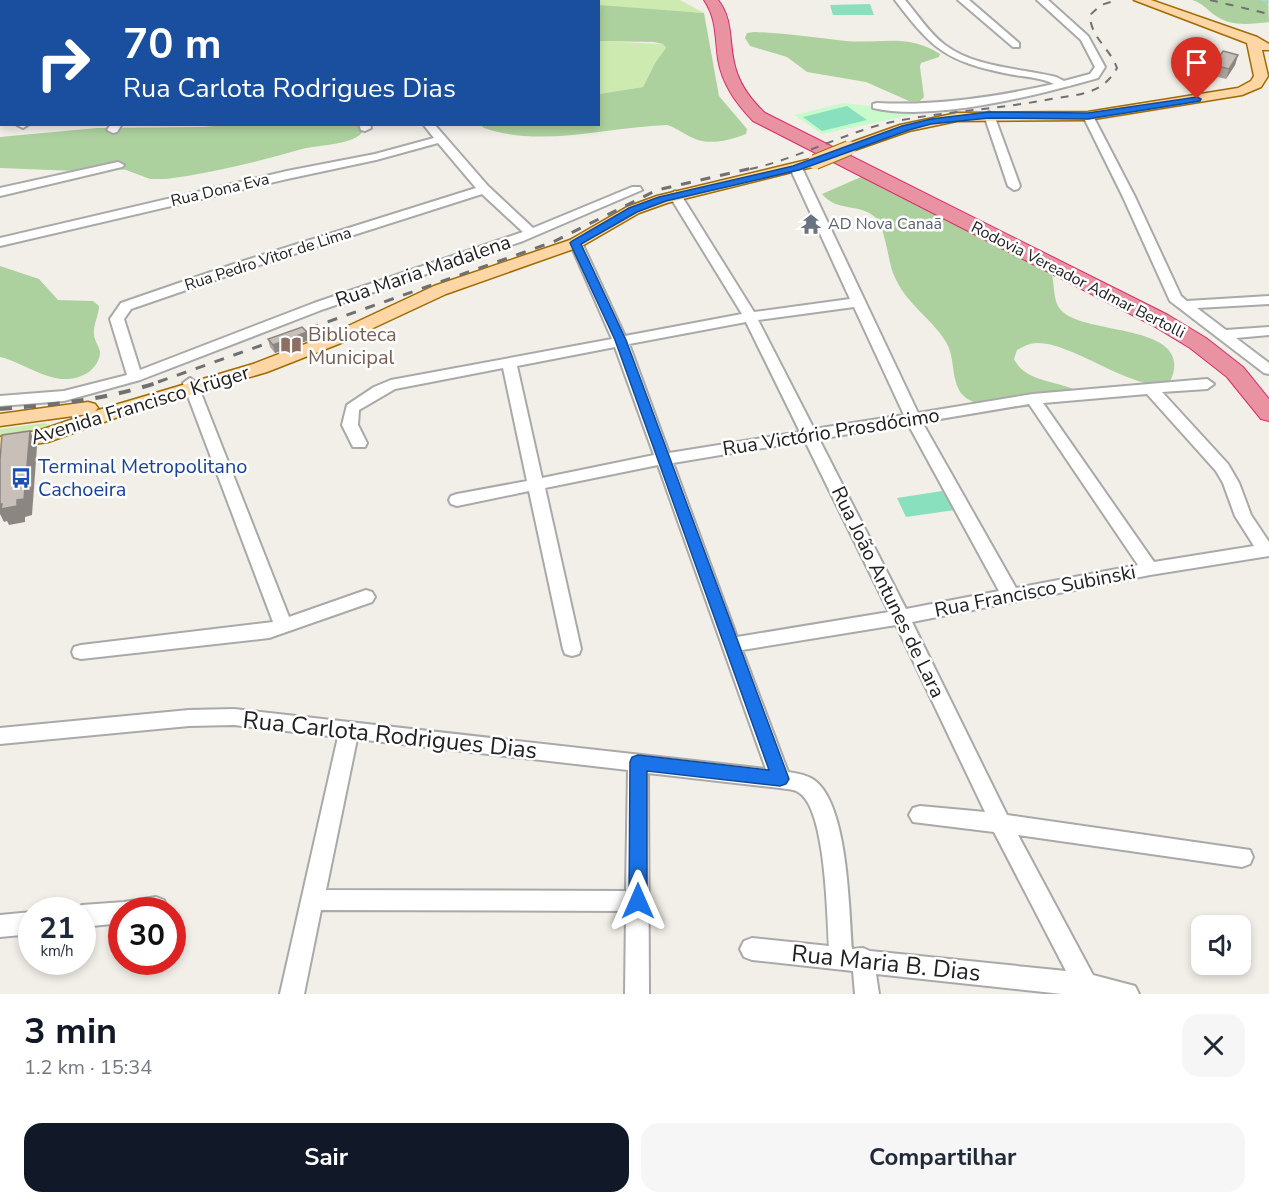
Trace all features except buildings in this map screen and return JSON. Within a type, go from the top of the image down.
[{"type":"highway","name":"Rodovia Vereador Admar Bertolli","points":[[711,0],[720,14],[726,60],[733,85],[744,103],[759,117],[871,176],[1160,320],[1198,343],[1235,372],[1269,414]]},
{"type":"main road","points":[[1140,0],[1224,29],[1269,48]]},
{"type":"main road","points":[[1224,29],[1268,34]]},
{"type":"main road","points":[[1252,40],[1257,35],[1268,34]]},
{"type":"main road","name":"Avenida Francisco Krüger","points":[[0,444],[53,424],[279,360],[335,339],[440,290],[576,243],[643,206],[675,195],[796,168],[914,126],[957,117],[1088,116],[1242,91],[1265,76],[1264,57],[1252,40]]},
{"type":"main road","name":"Avenida Francisco Krüger","points":[[0,420],[53,424]]},
{"type":"street","points":[[900,0],[940,46],[953,54],[1056,83]]},
{"type":"street","points":[[963,0],[1016,45]]},
{"type":"street","points":[[877,106],[918,108],[997,101],[1056,83],[1094,76],[1100,68],[1097,54],[1070,22],[1042,0]]},
{"type":"street","points":[[970,104],[984,116],[1014,186]]},
{"type":"street","points":[[1088,116],[1129,197],[1175,298],[1269,370]]},
{"type":"street","points":[[430,126],[484,189],[532,232]]},
{"type":"street","name":"Rua Dona Eva","points":[[0,242],[287,175],[376,157],[441,139]]},
{"type":"street","points":[[0,192],[118,165]]},
{"type":"street","points":[[796,168],[913,419],[1011,596]]},
{"type":"street","name":"Rua Pedro Vitor de Lima","points":[[135,377],[117,319],[119,312],[126,306],[242,266],[484,189]]},
{"type":"street","name":"Rua Maria Madalena","points":[[0,400],[64,396],[135,377],[252,330],[532,232],[636,190]]},
{"type":"street","name":"Rua João Antunes de Lara","points":[[675,195],[750,317],[901,617],[1001,824],[1087,989]]},
{"type":"street","points":[[619,197],[643,206]]},
{"type":"street","points":[[576,243],[620,340],[780,779]]},
{"type":"street","points":[[1184,305],[1269,300]]},
{"type":"street","points":[[359,443],[350,425],[352,408],[391,385],[620,340],[750,317],[858,302]]},
{"type":"street","points":[[1221,335],[1269,332]]},
{"type":"street","points":[[509,362],[573,649]]},
{"type":"street","name":"Rua Victório Prosdócimo","points":[[457,500],[663,459],[1033,399],[1207,384]]},
{"type":"street","points":[[192,385],[284,627]]},
{"type":"street","points":[[1150,388],[1222,468],[1232,483],[1243,516],[1267,550]]},
{"type":"street","points":[[1033,399],[1150,569]]},
{"type":"street","name":"Rua Francisco Subinski","points":[[730,645],[901,617],[1150,569],[1267,550]]},
{"type":"street","points":[[81,652],[269,631],[366,597]]},
{"type":"street","name":"Rua Carlota Rodrigues Dias","points":[[0,736],[215,716],[638,762],[780,779],[807,786],[818,801],[830,829],[836,880],[852,958],[867,994]]},
{"type":"street","points":[[292,994],[349,732]]},
{"type":"street","points":[[637,994],[638,762]]},
{"type":"street","points":[[920,815],[1242,856]]},
{"type":"street","points":[[312,900],[638,901]]},
{"type":"street","points":[[0,927],[18,925]]},
{"type":"street","name":"Rua Maria B. Dias","points":[[752,949],[852,958],[1127,994]]},
{"type":"green space","points":[[600,0],[680,0],[704,13],[600,5]]},
{"type":"green space","points":[[1192,0],[1268,0],[1269,22],[1242,24],[1228,22]]},
{"type":"green space","points":[[870,4],[874,15],[833,15],[830,5]]},
{"type":"green space","points":[[600,5],[704,13],[719,96],[747,129],[746,134],[726,140],[706,142],[667,125],[552,136],[506,134],[481,126],[600,126],[600,94],[643,87],[655,63],[666,48],[663,44],[600,41]]},
{"type":"green space","points":[[747,33],[859,42],[905,41],[940,54],[939,57],[921,63],[924,97],[920,101],[909,101],[866,82],[807,72],[787,57],[750,46],[745,38]]},
{"type":"green space","points":[[600,41],[663,44],[666,49],[655,63],[643,87],[600,94]]},
{"type":"green space","points":[[843,103],[909,110],[916,114],[822,134],[794,115]]},
{"type":"green space","points":[[847,106],[867,120],[822,131],[803,117]]},
{"type":"green space","points":[[360,126],[363,131],[359,136],[344,142],[166,179],[150,179],[126,170],[110,168],[75,171],[0,168],[0,137],[97,128]]},
{"type":"green space","points":[[861,177],[872,177],[1050,269],[1055,297],[1063,312],[1095,325],[1155,340],[1168,350],[1174,363],[1170,382],[1154,384],[1138,381],[1057,346],[1042,343],[1030,344],[1017,350],[1014,359],[1019,367],[1033,376],[1076,390],[1076,397],[1050,404],[1014,408],[980,404],[967,399],[959,390],[946,342],[898,284],[878,221],[869,213],[834,203],[822,194]]},
{"type":"green space","points":[[0,266],[39,279],[58,300],[93,301],[99,306],[94,336],[100,355],[97,363],[89,372],[66,379],[55,378],[0,357]]},
{"type":"green space","points":[[44,423],[50,425],[44,431],[0,439],[0,429]]},
{"type":"green space","points":[[942,491],[955,510],[906,517],[897,498]]},
{"type":"waterway","points":[[1261,0],[1269,2]]},
{"type":"railway","points":[[750,169],[878,125],[1089,92],[1104,84],[1117,68],[1093,30],[1090,15],[1101,5],[1117,0]]},
{"type":"railway","points":[[1210,0],[1269,14]]},
{"type":"railway","points":[[158,382],[553,242],[657,190],[757,167]]},
{"type":"railway","points":[[0,409],[82,400],[162,381]]},
{"type":"place","name":"AD Nova Canaã","points":[[811,224]]},
{"type":"place","name":"Biblioteca Municipal","points":[[291,345]]},
{"type":"place","name":"Terminal Metropolitano Cachoeira","points":[[21,478]]},
{"type":"route","points":[[638,901],[638,762],[780,779],[620,340],[576,243],[633,210],[663,199],[796,168],[905,128],[957,117],[1088,116],[1197,99]]}]
